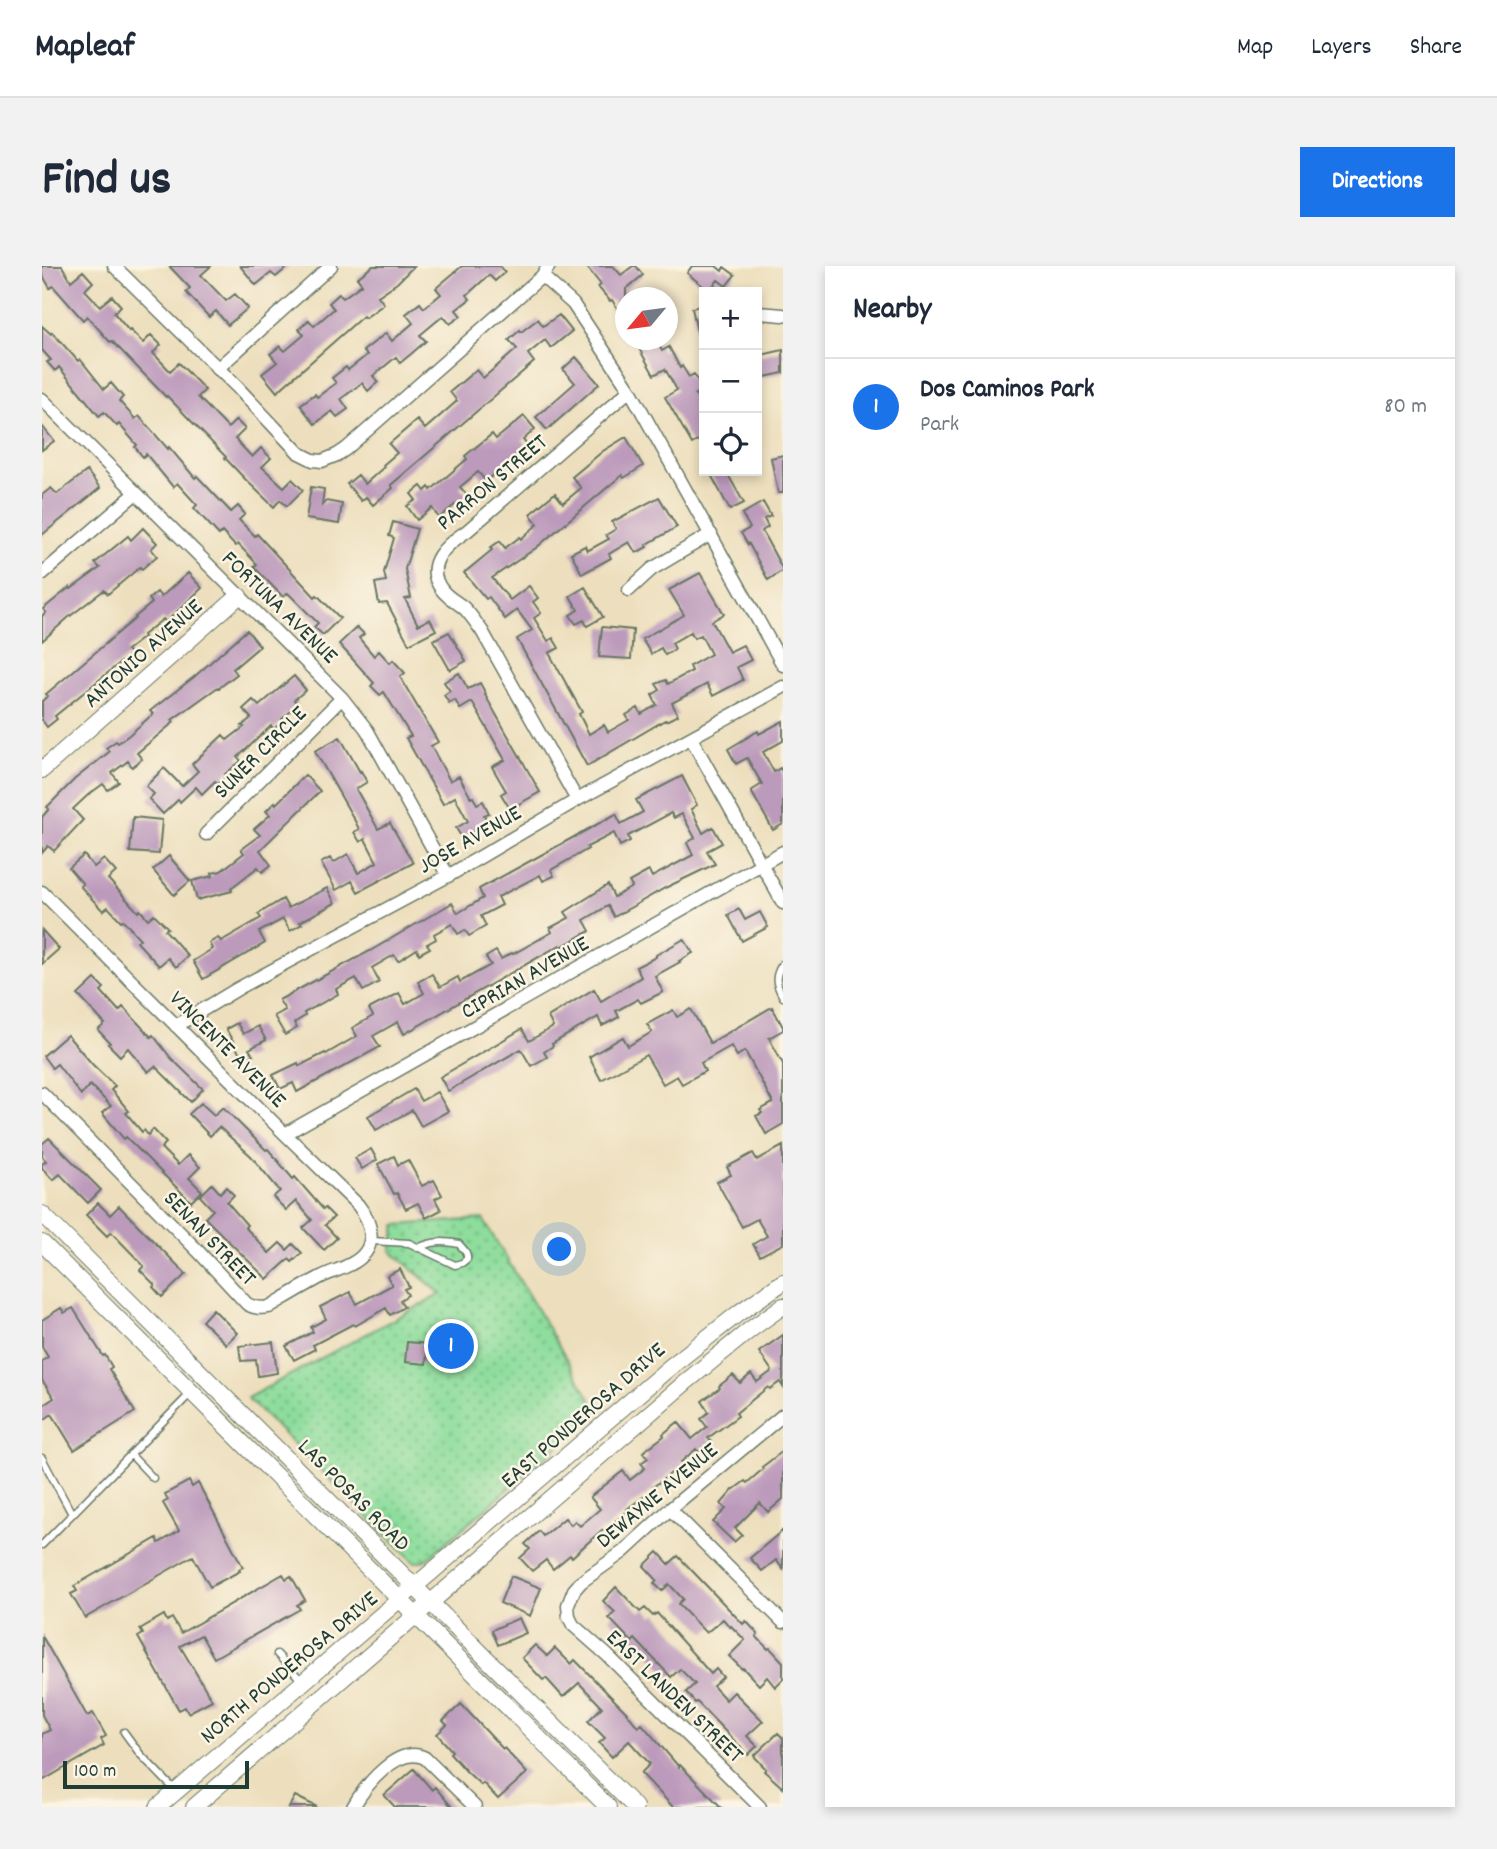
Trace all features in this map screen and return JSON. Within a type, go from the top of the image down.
[{"type":"main road","name":"ANTONIO AVENUE","points":[[42,770],[239,596]]},
{"type":"main road","name":"LAS POSAS ROAD","points":[[42,1214],[635,1807]]},
{"type":"main road","points":[[42,1225],[48,1231],[62,1234]]},
{"type":"main road","name":"LAS POSAS ROAD","points":[[42,1243],[608,1807]]},
{"type":"main road","name":"EAST PONDEROSA DRIVE","points":[[415,1586],[670,1367],[750,1304],[783,1282]]},
{"type":"main road","name":"EAST PONDEROSA DRIVE","points":[[432,1603],[687,1381],[783,1306]]},
{"type":"main road","points":[[192,1392],[203,1387],[273,1457],[294,1465]]},
{"type":"main road","name":"NORTH PONDEROSA DRIVE","points":[[158,1807],[415,1586]]},
{"type":"main road","name":"NORTH PONDEROSA DRIVE","points":[[194,1807],[432,1603]]},
{"type":"street","points":[[114,266],[237,387],[299,453],[322,461],[346,449],[546,271],[573,304],[630,390],[783,665]]},
{"type":"street","points":[[217,369],[331,266]]},
{"type":"street","points":[[762,313],[783,314]]},
{"type":"street","name":"PARRON STREET","points":[[577,800],[482,631],[466,610],[440,587],[436,564],[446,546],[467,531],[630,390]]},
{"type":"street","name":"FORTUNA AVENUE","points":[[42,400],[342,698],[367,730],[448,876]]},
{"type":"street","points":[[42,574],[136,493]]},
{"type":"street","points":[[629,590],[652,569],[711,534]]},
{"type":"street","name":"JOSE AVENUE","points":[[176,1026],[239,988],[448,876],[577,800],[783,687]]},
{"type":"street","name":"SUNER CIRCLE","points":[[206,834],[342,698]]},
{"type":"street","points":[[691,738],[783,903]]},
{"type":"street","name":"CIPRIAN AVENUE","points":[[285,1134],[783,852]]},
{"type":"street","name":"VINCENTE AVENUE","points":[[42,892],[364,1213],[370,1224],[371,1241]]},
{"type":"street","name":"SENAN STREET","points":[[42,1093],[253,1308],[269,1307],[324,1275],[352,1264],[367,1251],[371,1241]]},
{"type":"street","name":"DEWAYNE AVENUE","points":[[568,1611],[571,1597],[581,1582],[623,1552],[783,1415]]},
{"type":"street","points":[[670,1509],[780,1613]]},
{"type":"street","name":"EAST LANDEN STREET","points":[[568,1611],[573,1625],[607,1655],[760,1807]]},
{"type":"street","points":[[353,1807],[372,1781],[396,1759],[415,1754],[425,1758],[474,1807]]},
{"type":"lane","points":[[783,963],[775,975],[776,985],[783,997]]},
{"type":"lane","points":[[371,1241],[409,1244],[454,1265],[467,1259],[459,1244],[443,1241],[427,1243],[418,1248]]},
{"type":"lane","points":[[42,1545],[192,1392]]},
{"type":"lane","points":[[131,1455],[153,1478]]},
{"type":"lane","points":[[42,1458],[72,1514]]},
{"type":"lane","points":[[277,1654],[303,1682]]},
{"type":"lane","points":[[124,1732],[140,1754],[176,1791]]},
{"type":"green space","points":[[483,1219],[598,1412],[427,1559],[414,1562],[247,1398],[441,1294],[391,1251],[396,1225]]},
{"type":"building","points":[[42,266],[62,266],[71,281],[83,271],[93,282],[85,290],[100,306],[112,296],[121,306],[114,313],[129,331],[143,343],[151,335],[161,345],[153,353],[170,371],[179,363],[205,390],[198,397],[228,428],[236,420],[245,429],[235,439],[252,457],[261,448],[271,458],[262,467],[284,487],[292,479],[303,490],[287,506],[280,500],[274,507],[87,316],[83,320],[53,286],[50,288],[42,274]]},
{"type":"building","points":[[169,266],[211,266],[201,275],[226,301],[235,294],[248,308],[228,325],[216,311],[209,317],[186,292],[190,288]]},
{"type":"building","points":[[240,266],[289,266],[276,277],[271,273],[256,285]]},
{"type":"building","points":[[373,266],[414,266],[397,283],[378,296],[384,304],[365,318],[363,316],[277,392],[262,374],[277,362],[270,354],[280,346],[285,351],[304,335],[299,329],[309,320],[314,326],[334,309],[329,303],[339,294],[343,298],[362,284],[357,278]]},
{"type":"building","points":[[462,266],[500,266],[505,272],[495,281],[489,275],[467,295],[470,299],[456,310],[461,316],[450,324],[443,316],[420,335],[426,341],[411,354],[400,363],[396,357],[373,376],[378,382],[368,391],[362,383],[341,399],[348,409],[337,417],[332,411],[315,424],[300,405],[336,383],[332,378],[346,367],[348,370],[367,355],[363,351],[386,333],[392,341],[413,323],[406,314],[420,303],[424,308],[441,294],[436,288]]},
{"type":"building","points":[[586,266],[613,266],[621,275],[636,266],[643,275],[628,287],[615,287],[615,305],[598,287],[601,285]]},
{"type":"building","points":[[692,266],[716,266],[722,271],[724,267],[735,275],[726,286],[718,280],[712,287],[704,287],[687,273]]},
{"type":"building","points":[[699,306],[699,340],[692,308]]},
{"type":"building","points":[[559,315],[572,331],[551,348],[545,340],[528,354],[534,362],[391,485],[393,488],[373,505],[366,497],[361,501],[347,484],[358,475],[365,484],[384,467],[397,453],[389,444],[417,420],[425,429],[457,401],[450,392],[476,370],[483,378],[517,349],[509,340],[520,330],[521,332],[538,319],[543,326]]},
{"type":"building","points":[[42,326],[51,334],[52,332],[78,361],[80,359],[104,389],[111,383],[123,397],[119,401],[135,419],[139,416],[195,478],[197,476],[231,512],[238,506],[245,514],[239,520],[255,536],[257,534],[315,597],[317,595],[340,618],[323,635],[314,627],[318,623],[288,593],[283,597],[254,567],[257,564],[238,544],[235,546],[222,532],[219,535],[194,508],[197,505],[177,483],[173,487],[146,454],[143,457],[135,447],[137,445],[119,424],[117,426],[104,412],[99,416],[59,367],[55,371],[47,362],[51,360],[42,350]]},
{"type":"building","points":[[640,350],[671,350],[680,368],[682,366],[689,377],[694,374],[699,382],[699,392],[695,394],[699,402],[699,440],[692,444],[665,397],[677,390],[665,369],[654,375]]},
{"type":"building","points":[[783,350],[783,373],[762,378],[762,355]]},
{"type":"building","points":[[576,357],[599,384],[547,430],[536,417],[575,383],[563,369]]},
{"type":"building","points":[[524,416],[535,429],[523,440],[528,446],[486,481],[478,472],[460,487],[469,497],[459,506],[457,503],[439,518],[432,508],[417,520],[407,506],[416,500],[411,494],[421,486],[425,491],[429,487],[431,490],[492,434],[496,439]]},
{"type":"building","points":[[42,426],[54,441],[42,450]]},
{"type":"building","points":[[626,437],[643,466],[624,478],[622,475],[536,548],[492,578],[510,600],[529,586],[538,598],[533,602],[541,613],[534,618],[548,641],[553,638],[559,648],[549,653],[582,712],[579,714],[589,734],[604,725],[608,732],[629,720],[626,715],[638,708],[641,714],[657,705],[652,695],[660,690],[656,684],[666,680],[668,684],[692,671],[690,666],[711,654],[701,635],[694,638],[691,632],[672,643],[675,649],[665,655],[661,648],[651,654],[642,639],[684,615],[669,590],[700,573],[724,614],[712,621],[729,652],[743,645],[751,660],[737,667],[743,680],[713,696],[707,684],[672,703],[678,715],[587,766],[517,639],[532,630],[517,610],[505,619],[489,597],[486,599],[464,573],[500,541],[505,548],[520,537],[521,539],[538,524],[530,514],[555,493],[563,503],[581,488],[572,477],[603,451]]},
{"type":"building","points":[[783,455],[783,493],[778,493],[771,458]]},
{"type":"building","points":[[87,471],[100,488],[42,535],[42,495],[51,488],[57,494]]},
{"type":"building","points":[[712,476],[729,476],[744,503],[730,510]]},
{"type":"building","points":[[311,487],[324,489],[322,505],[326,501],[342,504],[339,524],[306,519]]},
{"type":"building","points":[[659,497],[677,527],[636,553],[629,542],[609,554],[611,558],[582,574],[571,553],[585,546],[587,551],[609,539],[606,535],[616,529],[612,522]]},
{"type":"building","points":[[763,502],[771,516],[764,519],[768,527],[762,531],[783,570],[768,580],[741,533],[750,528],[742,514]]},
{"type":"building","points":[[393,522],[417,529],[405,569],[411,598],[405,599],[418,625],[430,619],[436,630],[409,644],[387,603],[379,604],[375,583],[386,581],[384,572],[394,538],[389,536]]},
{"type":"building","points":[[143,528],[157,543],[151,549],[157,556],[108,594],[104,590],[42,641],[42,616],[46,612],[43,609],[100,568],[95,563],[128,536],[131,540]]},
{"type":"building","points":[[188,573],[202,588],[166,622],[163,619],[143,635],[144,637],[127,650],[131,654],[55,716],[57,719],[47,727],[42,720],[42,701],[48,696],[46,694],[136,618],[152,603],[149,599],[157,592],[161,597]]},
{"type":"building","points":[[585,587],[603,617],[587,626],[584,620],[576,624],[570,615],[578,610],[570,596]]},
{"type":"building","points":[[357,627],[364,634],[359,638],[374,656],[379,651],[390,663],[393,660],[405,673],[400,677],[438,742],[431,746],[450,781],[459,776],[471,798],[473,797],[477,804],[483,801],[489,813],[484,815],[489,824],[462,838],[456,828],[468,821],[455,797],[443,804],[406,738],[411,736],[384,692],[380,695],[371,686],[374,683],[339,644]]},
{"type":"building","points":[[602,627],[633,630],[631,659],[599,657]]},
{"type":"building","points":[[247,630],[260,646],[233,669],[237,674],[172,720],[174,722],[137,753],[142,759],[132,767],[128,761],[112,773],[119,782],[108,790],[103,784],[88,795],[73,809],[83,820],[54,851],[48,846],[42,853],[42,817],[49,809],[47,807],[75,779],[109,752],[106,748],[129,735],[153,714],[150,711],[194,677]]},
{"type":"building","points":[[449,632],[466,661],[450,670],[433,640]]},
{"type":"building","points":[[459,673],[468,689],[480,683],[540,792],[510,809],[501,794],[506,791],[492,767],[505,760],[472,702],[460,709],[455,700],[449,703],[444,695],[450,691],[444,682]]},
{"type":"building","points":[[294,676],[306,690],[294,700],[298,705],[283,721],[274,729],[271,726],[238,757],[241,761],[225,774],[227,776],[218,784],[215,781],[202,794],[196,787],[163,814],[149,799],[154,794],[146,786],[164,768],[182,786],[198,771],[192,764],[223,735],[227,740],[244,727],[242,726],[251,718],[243,709],[253,700],[259,706]]},
{"type":"building","points":[[783,721],[783,741],[763,752],[774,772],[780,768],[783,773],[783,824],[773,830],[751,791],[762,784],[747,758],[736,764],[728,749],[758,731],[759,734]]},
{"type":"building","points":[[340,737],[367,782],[356,789],[378,829],[390,823],[413,863],[358,892],[352,881],[336,890],[321,863],[330,858],[333,863],[348,854],[358,873],[377,862],[365,839],[360,842],[354,832],[359,829],[315,751]]},
{"type":"building","points":[[305,775],[320,791],[260,850],[271,865],[262,872],[258,867],[231,888],[232,891],[197,900],[192,881],[213,876],[212,873],[221,871],[244,853],[241,849],[260,835],[254,829],[270,815],[266,811]]},
{"type":"building","points":[[682,776],[697,805],[691,809],[703,833],[713,827],[722,843],[707,851],[715,864],[614,917],[608,906],[584,920],[590,931],[561,947],[560,945],[404,1034],[398,1022],[373,1036],[380,1047],[297,1092],[293,1083],[280,1089],[273,1075],[326,1054],[357,1036],[352,1028],[373,1016],[369,1009],[399,993],[405,1004],[424,993],[418,982],[432,974],[440,987],[458,977],[460,982],[491,965],[486,957],[496,951],[501,959],[552,932],[550,928],[569,918],[565,912],[608,885],[614,897],[632,887],[629,882],[649,871],[652,877],[693,855],[687,843],[695,838],[682,814],[674,818],[671,813],[628,836],[630,841],[620,846],[614,833],[551,870],[554,876],[543,881],[540,875],[498,897],[502,905],[481,916],[486,926],[469,936],[465,930],[458,934],[452,924],[434,934],[436,939],[427,944],[430,948],[419,954],[417,949],[398,961],[394,955],[372,968],[379,982],[363,991],[356,978],[336,989],[338,994],[304,1013],[305,1016],[294,1023],[297,1028],[285,1035],[274,1016],[285,1010],[279,1000],[452,903],[458,913],[483,898],[479,889],[616,814],[621,824],[643,812],[636,800]]},
{"type":"building","points":[[133,817],[162,820],[159,854],[130,852]]},
{"type":"building","points":[[84,855],[94,867],[104,859],[116,872],[108,879],[138,912],[140,910],[148,919],[154,914],[188,956],[176,967],[168,958],[159,966],[137,942],[140,939],[123,920],[108,907],[103,911],[80,886],[83,884],[69,868]]},
{"type":"building","points":[[169,856],[190,881],[174,895],[153,870]]},
{"type":"building","points":[[327,888],[335,903],[300,922],[302,924],[290,931],[283,919],[259,932],[265,943],[203,979],[193,961],[212,949],[209,943],[218,938],[221,941],[261,918],[258,914],[283,899],[288,908]]},
{"type":"building","points":[[739,909],[745,920],[760,912],[768,927],[742,941],[728,915]]},
{"type":"building","points":[[42,930],[59,949],[42,964]]},
{"type":"building","points":[[684,939],[693,953],[655,976],[663,992],[641,1003],[638,999],[616,1011],[619,1017],[602,1026],[598,1017],[552,1044],[553,1046],[544,1052],[547,1057],[531,1066],[521,1049],[448,1091],[440,1077],[522,1029],[529,1041],[553,1027],[548,1017],[594,989],[601,1001],[641,977],[636,967]]},
{"type":"building","points":[[95,979],[104,988],[101,991],[119,1011],[123,1007],[203,1089],[191,1102],[155,1066],[148,1072],[128,1048],[120,1056],[108,1044],[110,1043],[98,1030],[105,1024],[78,995]]},
{"type":"building","points":[[772,1007],[783,1027],[783,1030],[769,1038],[783,1064],[783,1124],[766,1134],[756,1116],[762,1113],[760,1110],[773,1103],[745,1051],[737,1056],[731,1046],[701,1063],[705,1071],[682,1084],[677,1076],[663,1084],[646,1055],[601,1080],[589,1057],[623,1037],[628,1046],[652,1032],[647,1024],[673,1010],[677,1017],[691,1009],[710,1043]]},
{"type":"building","points":[[237,1023],[243,1034],[258,1026],[266,1040],[249,1049],[253,1055],[243,1060],[226,1029]]},
{"type":"building","points":[[67,1035],[115,1086],[111,1090],[142,1132],[144,1130],[148,1135],[153,1129],[166,1143],[161,1148],[178,1165],[188,1155],[200,1167],[189,1178],[202,1191],[191,1202],[126,1137],[124,1139],[102,1113],[111,1106],[90,1085],[81,1095],[57,1064],[52,1068],[43,1056]]},
{"type":"building","points":[[414,1089],[421,1101],[437,1092],[448,1111],[421,1126],[412,1110],[376,1130],[368,1116]]},
{"type":"building","points":[[201,1103],[214,1115],[223,1107],[334,1217],[325,1225],[337,1238],[324,1250],[303,1228],[312,1220],[296,1201],[286,1210],[273,1197],[280,1191],[251,1156],[219,1127],[210,1136],[189,1114]]},
{"type":"building","points":[[49,1138],[101,1190],[88,1203],[60,1174],[53,1180],[42,1168],[46,1161],[42,1156],[42,1144]]},
{"type":"building","points":[[783,1146],[783,1244],[760,1256],[753,1244],[767,1236],[757,1219],[742,1227],[717,1182],[731,1175],[727,1167],[753,1153],[757,1160]]},
{"type":"building","points":[[371,1149],[377,1160],[362,1169],[355,1158]]},
{"type":"building","points":[[394,1156],[398,1165],[408,1160],[422,1186],[434,1180],[442,1195],[435,1199],[441,1210],[426,1218],[418,1203],[406,1209],[397,1193],[394,1194],[378,1164]]},
{"type":"building","points":[[212,1184],[220,1193],[226,1187],[234,1195],[227,1202],[269,1253],[280,1243],[287,1250],[293,1244],[302,1253],[292,1262],[289,1259],[267,1279],[205,1218],[213,1210],[200,1196]]},
{"type":"building","points":[[98,1203],[110,1215],[119,1206],[186,1274],[162,1297],[153,1287],[155,1285],[140,1270],[144,1266],[111,1232],[107,1236],[86,1215]]},
{"type":"building","points":[[400,1269],[409,1287],[404,1289],[408,1295],[400,1300],[404,1307],[390,1315],[386,1308],[313,1345],[315,1349],[294,1360],[286,1346],[313,1332],[311,1327],[326,1319],[320,1307],[350,1292],[357,1304],[392,1285],[387,1276]]},
{"type":"building","points":[[61,1308],[64,1313],[73,1308],[103,1356],[105,1355],[112,1367],[109,1369],[135,1412],[74,1450],[52,1414],[42,1421],[42,1406],[54,1398],[42,1380],[42,1361],[48,1357],[42,1347],[42,1320]]},
{"type":"building","points":[[213,1309],[237,1333],[226,1344],[202,1321]]},
{"type":"building","points":[[783,1335],[783,1387],[780,1382],[770,1389],[768,1387],[736,1413],[738,1416],[708,1438],[711,1442],[698,1452],[696,1449],[681,1462],[683,1464],[572,1557],[570,1555],[553,1569],[546,1560],[532,1571],[520,1558],[530,1549],[525,1544],[539,1531],[543,1536],[565,1518],[571,1525],[575,1521],[580,1526],[600,1509],[590,1497],[623,1471],[630,1480],[645,1468],[641,1463],[648,1458],[643,1452],[678,1422],[692,1439],[707,1427],[701,1419],[709,1412],[702,1401],[733,1375],[740,1383],[751,1374],[757,1382],[772,1371],[759,1352]]},
{"type":"building","points":[[273,1342],[277,1373],[258,1376],[256,1360],[241,1361],[239,1346]]},
{"type":"building","points":[[407,1342],[428,1344],[426,1364],[405,1362]]},
{"type":"building","points":[[783,1451],[783,1499],[768,1512],[760,1503],[735,1528],[742,1535],[734,1542],[713,1522],[726,1509],[721,1504],[733,1490],[745,1481],[747,1483]]},
{"type":"building","points":[[189,1481],[192,1487],[198,1483],[243,1567],[240,1571],[210,1587],[193,1556],[85,1618],[71,1594],[77,1591],[74,1586],[157,1538],[159,1543],[179,1531],[163,1503],[168,1500],[165,1494]]},
{"type":"building","points":[[783,1530],[783,1569],[776,1560],[762,1571],[750,1558]]},
{"type":"building","points":[[658,1552],[669,1564],[678,1556],[743,1624],[746,1621],[758,1634],[756,1636],[783,1662],[783,1679],[775,1687],[767,1677],[759,1685],[729,1656],[745,1640],[723,1619],[706,1633],[678,1604],[683,1599],[669,1584],[662,1591],[654,1583],[657,1580],[644,1566]]},
{"type":"building","points":[[283,1574],[286,1579],[291,1576],[305,1600],[297,1605],[300,1609],[214,1658],[201,1635],[180,1646],[212,1700],[188,1713],[185,1707],[179,1710],[138,1637],[143,1634],[140,1629],[164,1615],[167,1621],[172,1618],[181,1633]]},
{"type":"building","points":[[511,1576],[541,1588],[530,1616],[500,1603]]},
{"type":"building","points":[[616,1587],[640,1612],[645,1608],[653,1616],[657,1613],[711,1674],[716,1669],[723,1677],[713,1686],[726,1700],[734,1692],[763,1721],[747,1736],[757,1746],[748,1755],[686,1692],[695,1684],[680,1669],[671,1677],[635,1639],[632,1642],[609,1618],[615,1612],[603,1601]]},
{"type":"building","points":[[519,1618],[526,1633],[498,1645],[492,1630]]},
{"type":"building","points":[[42,1636],[87,1716],[93,1713],[106,1736],[101,1739],[104,1745],[42,1781],[42,1734],[50,1730],[42,1715]]},
{"type":"building","points":[[535,1645],[547,1656],[555,1648],[571,1664],[575,1660],[638,1727],[642,1724],[679,1767],[680,1765],[721,1807],[673,1807],[641,1773],[650,1764],[629,1741],[612,1757],[599,1743],[605,1738],[588,1721],[602,1707],[579,1683],[563,1697],[546,1678],[543,1680],[522,1658]]},
{"type":"building","points":[[461,1704],[527,1773],[498,1799],[483,1783],[481,1785],[466,1771],[437,1734],[447,1725],[443,1721]]},
{"type":"building","points":[[778,1733],[783,1738],[783,1788],[764,1771],[766,1769],[754,1756]]},
{"type":"building","points":[[414,1769],[432,1790],[435,1787],[452,1807],[395,1807],[384,1795]]},
{"type":"building","points":[[295,1796],[317,1807],[289,1807]]},
{"type":"place","name":"Dos Caminos Park","points":[[451,1346]]}]
